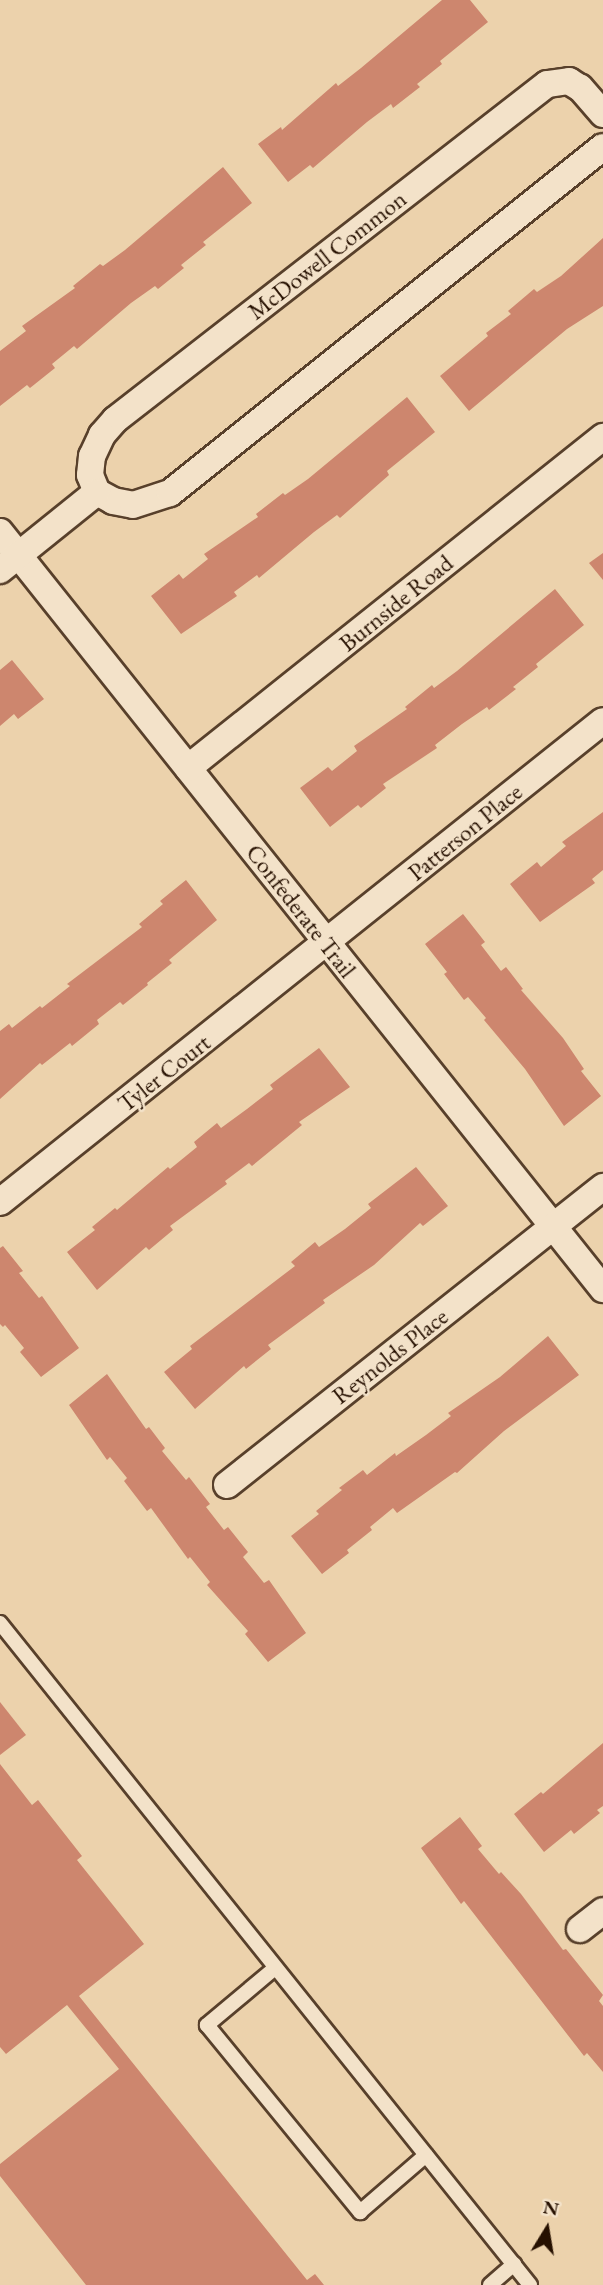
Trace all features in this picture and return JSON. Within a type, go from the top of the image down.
[{"type":"street","name":"McDowell Common","points":[[97,492],[90,475],[92,456],[102,435],[116,420],[547,84],[569,81],[580,88],[603,114]]},
{"type":"street","points":[[9,563],[97,492],[113,501],[133,505],[170,493],[603,147]]},
{"type":"street","name":"Burnside Road","points":[[188,768],[603,437]]},
{"type":"street","name":"Confederate Trail","points":[[0,532],[9,563],[188,768],[603,1289]]},
{"type":"street","name":"Patterson Place","points":[[328,944],[603,721]]},
{"type":"street","name":"Tyler Court","points":[[0,1202],[328,944]]},
{"type":"street","name":"Reynolds Place","points":[[227,1485],[603,1187]]},
{"type":"street","points":[[580,1929],[603,1910]]},
{"type":"lane","points":[[0,1622],[530,2285]]},
{"type":"lane","points":[[275,1968],[207,2025],[360,2211],[426,2155]]},
{"type":"lane","points":[[489,2285],[514,2264]]},
{"type":"building","points":[[442,0],[470,0],[488,22],[440,61],[442,64],[417,84],[420,87],[393,108],[391,104],[367,122],[313,168],[310,165],[288,182],[258,144],[281,127],[282,130],[336,83],[338,86]]},
{"type":"building","points":[[223,167],[252,203],[203,242],[206,245],[181,265],[184,268],[158,289],[155,286],[131,303],[77,349],[74,346],[52,364],[55,368],[30,388],[27,385],[0,406],[0,351],[26,331],[22,326],[75,288],[73,286],[100,264],[103,266],[125,250]]},
{"type":"building","points":[[603,238],[603,306],[567,329],[469,411],[440,376],[488,336],[486,333],[511,314],[508,311],[534,289],[537,292],[561,276]]},
{"type":"building","points":[[407,397],[435,432],[387,471],[389,475],[340,518],[337,515],[259,578],[257,575],[234,592],[237,596],[181,634],[151,596],[179,574],[183,579],[208,559],[204,554],[258,517],[256,514],[283,493],[285,495],[308,479]]},
{"type":"building","points":[[603,553],[603,580],[589,563]]},
{"type":"building","points":[[555,589],[584,625],[536,664],[538,667],[513,687],[516,689],[489,710],[487,707],[462,724],[435,745],[437,748],[383,784],[386,788],[361,808],[358,805],[330,827],[300,788],[328,767],[332,771],[357,751],[354,746],[407,709],[405,707],[432,685],[434,688],[457,671]]},
{"type":"building","points":[[12,660],[44,699],[18,719],[14,714],[0,726],[0,670]]},
{"type":"building","points":[[603,812],[603,870],[592,879],[595,883],[540,922],[510,884],[537,862],[541,867],[566,846],[562,842]]},
{"type":"building","points":[[186,880],[217,920],[169,960],[172,963],[147,983],[148,985],[123,1005],[120,1002],[97,1020],[99,1024],[72,1046],[70,1043],[42,1065],[40,1063],[0,1099],[0,1031],[9,1024],[12,1028],[70,986],[67,984],[142,927],[139,924],[163,904],[160,901]]},
{"type":"building","points":[[463,914],[485,942],[481,945],[501,971],[506,967],[523,989],[521,990],[563,1038],[584,1069],[581,1071],[601,1096],[564,1126],[525,1069],[468,997],[464,1000],[425,944]]},
{"type":"building","points":[[319,1048],[350,1087],[299,1122],[302,1125],[252,1166],[249,1163],[225,1181],[227,1184],[170,1226],[173,1230],[149,1250],[146,1247],[97,1290],[67,1252],[95,1230],[92,1227],[115,1208],[117,1210],[168,1167],[170,1169],[197,1147],[194,1142],[217,1123],[221,1128],[247,1109],[273,1089],[270,1085]]},
{"type":"building","points":[[416,1167],[448,1206],[423,1226],[420,1223],[374,1265],[323,1300],[325,1303],[268,1345],[271,1349],[246,1369],[244,1366],[195,1409],[164,1372],[192,1349],[190,1346],[295,1266],[291,1262],[315,1242],[319,1247],[345,1229],[371,1208],[368,1204]]},
{"type":"building","points":[[3,1246],[23,1271],[19,1273],[39,1298],[42,1296],[79,1348],[41,1377],[20,1352],[24,1348],[5,1325],[3,1327],[0,1324],[0,1248]]},
{"type":"building","points":[[548,1336],[579,1375],[504,1431],[457,1473],[397,1513],[393,1508],[347,1550],[349,1553],[322,1574],[291,1536],[319,1514],[316,1511],[342,1490],[339,1488],[363,1470],[367,1475],[395,1453],[396,1456],[426,1435],[451,1416],[448,1413],[500,1377]]},
{"type":"building","points":[[107,1374],[146,1429],[149,1427],[165,1448],[162,1451],[186,1480],[189,1477],[210,1504],[206,1507],[224,1530],[228,1527],[248,1552],[243,1557],[264,1583],[269,1580],[306,1633],[268,1662],[245,1634],[248,1631],[207,1585],[210,1582],[190,1557],[188,1559],[151,1508],[147,1511],[124,1481],[127,1478],[110,1457],[107,1460],[69,1405]]},
{"type":"building","points":[[0,1702],[26,1735],[0,1755]]},
{"type":"building","points":[[603,1743],[603,1806],[597,1810],[600,1813],[574,1834],[571,1830],[544,1852],[514,1814],[541,1792],[543,1794]]},
{"type":"building","points":[[0,1764],[32,1805],[38,1800],[82,1856],[77,1860],[144,1944],[79,1996],[307,2280],[315,2274],[324,2285],[86,2285],[0,2176],[0,2164],[119,2069],[67,2005],[6,2054],[0,2047]]},
{"type":"building","points":[[460,1817],[482,1846],[478,1849],[521,1894],[563,1950],[566,1949],[603,1995],[599,2001],[603,2006],[603,2072],[587,2053],[584,2056],[464,1901],[461,1904],[421,1848]]}]
